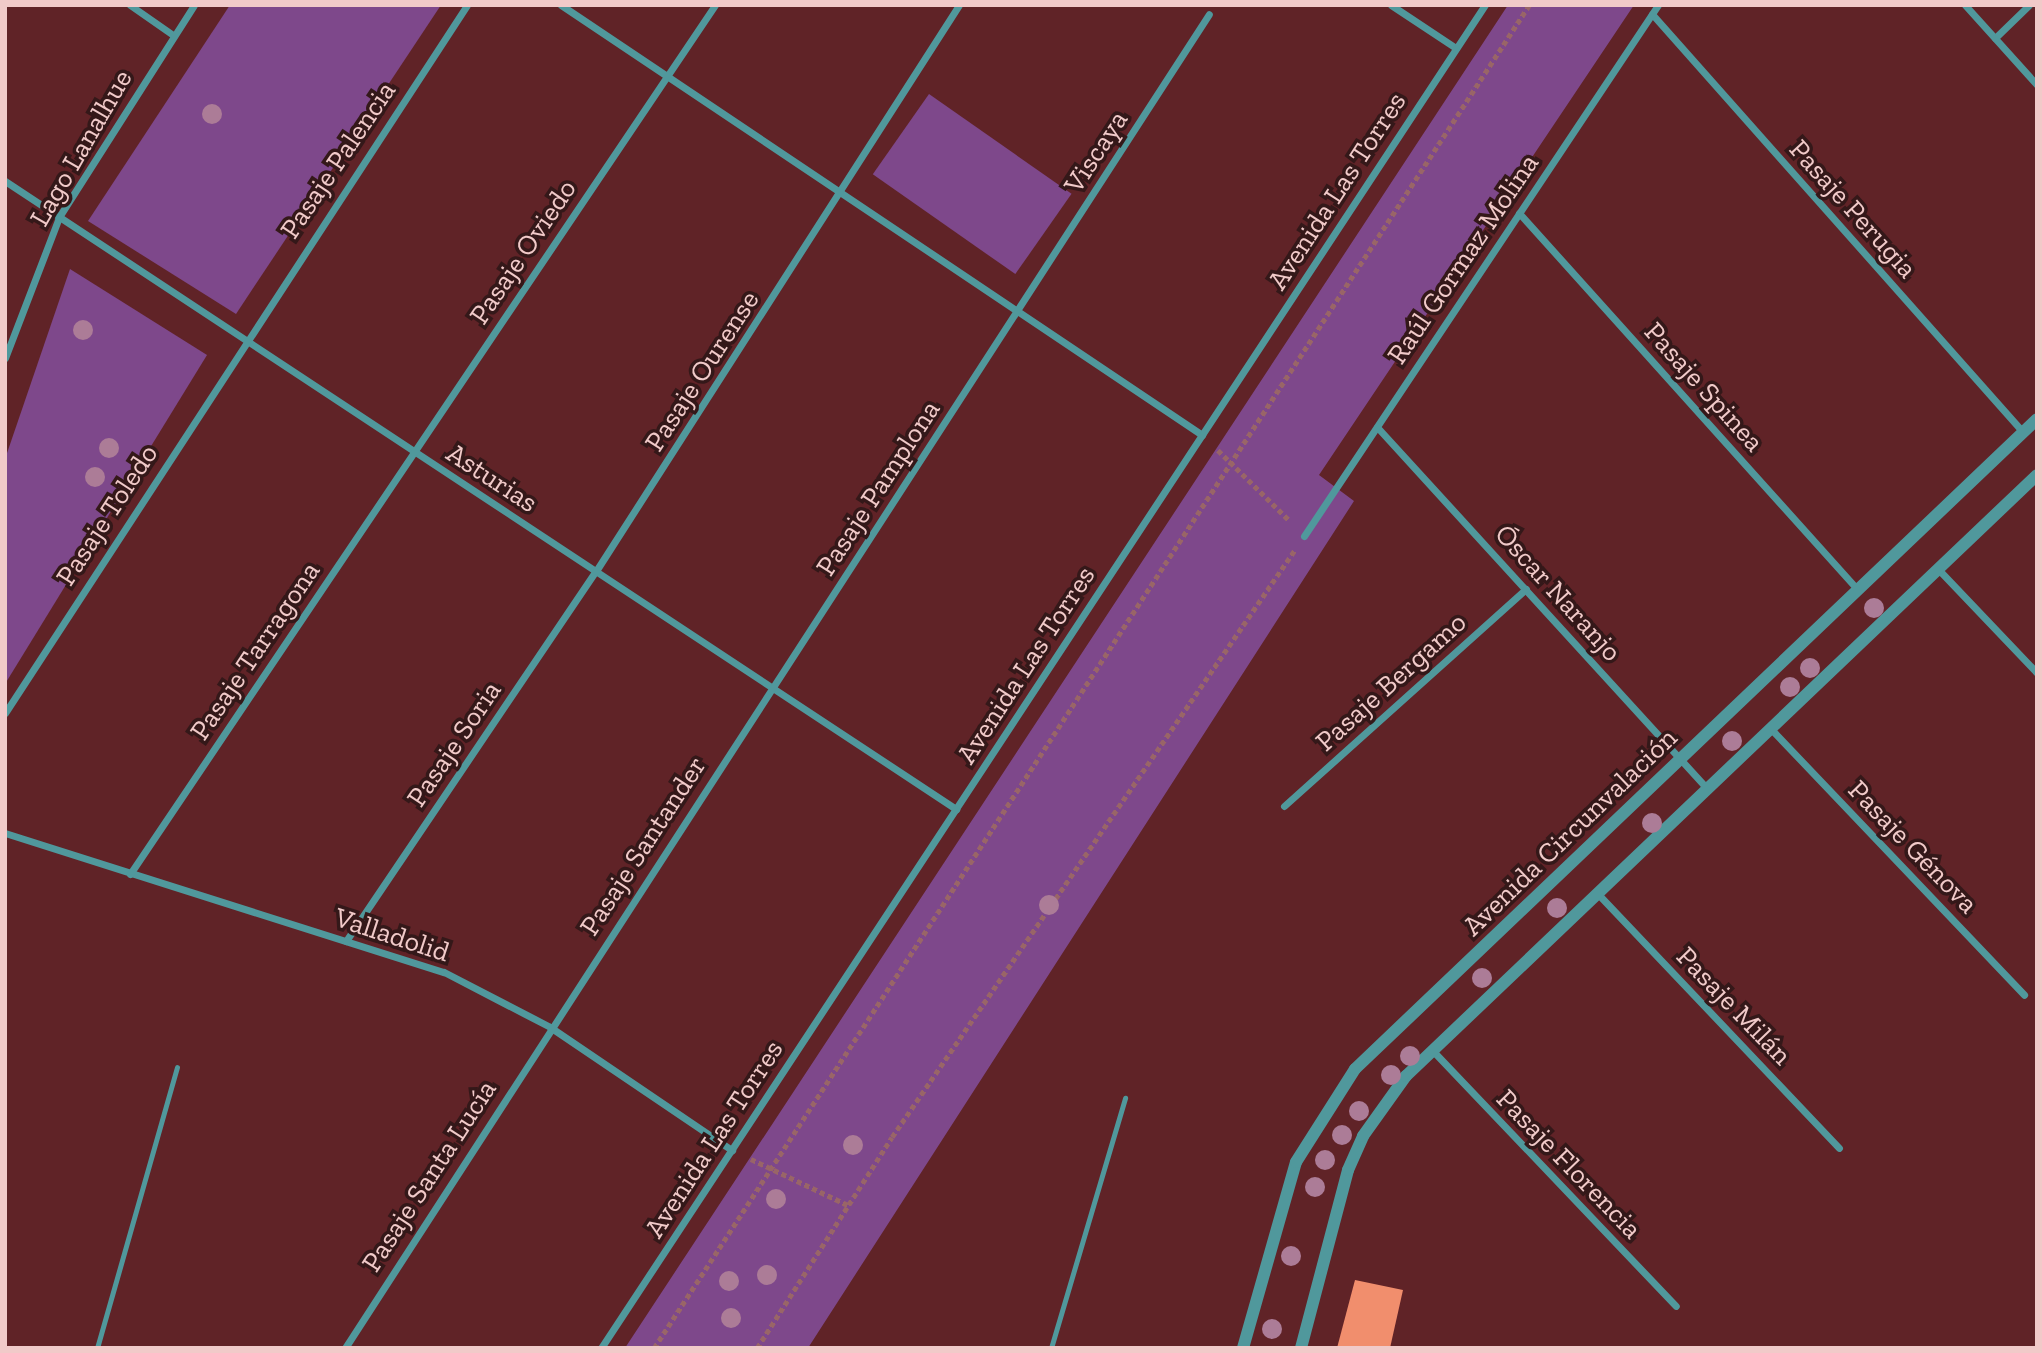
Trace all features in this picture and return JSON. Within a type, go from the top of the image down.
[{"type":"street","points":[[130,5],[173,35]]},
{"type":"street","name":"Lago Lanalhue","points":[[5,358],[59,217],[194,5]]},
{"type":"street","name":"Pasaje Palencia","points":[[244,339],[467,5]]},
{"type":"street","points":[[561,5],[1202,435]]},
{"type":"street","name":"Pasaje Oviedo","points":[[414,451],[715,5]]},
{"type":"street","points":[[843,194],[959,5]]},
{"type":"street","points":[[1391,5],[1456,48]]},
{"type":"street","name":"Avenida Las Torres","points":[[601,1348],[1485,5]]},
{"type":"street","name":"Raúl Gormaz Molina","points":[[1304,536],[1658,5]]},
{"type":"street","points":[[1965,5],[2037,85]]},
{"type":"street","points":[[1995,38],[2029,5]]},
{"type":"street","name":"Viscaya","points":[[1019,312],[1209,14]]},
{"type":"street","name":"Pasaje Perugia","points":[[1652,14],[2023,432]]},
{"type":"street","name":"Asturias","points":[[5,181],[956,809]]},
{"type":"street","name":"Pasaje Ourense","points":[[596,571],[843,194]]},
{"type":"street","name":"Pasaje Spinea","points":[[1519,213],[1858,590]]},
{"type":"street","name":"Pasaje Pamplona","points":[[772,688],[1019,312]]},
{"type":"street","name":"Pasaje Toledo","points":[[5,713],[244,339]]},
{"type":"street","name":"Avenida Circunvalación","points":[[1243,1348],[1292,1174],[1333,1097],[1380,1044],[2037,419]]},
{"type":"street","name":"Óscar Naranjo","points":[[1377,426],[1708,789]]},
{"type":"street","name":"Pasaje Tarragona","points":[[130,874],[414,451]]},
{"type":"street","points":[[1301,1348],[1363,1136],[1382,1105],[1433,1051],[2037,475]]},
{"type":"street","points":[[1938,569],[2037,673]]},
{"type":"street","name":"Pasaje Soria","points":[[346,941],[596,571]]},
{"type":"street","name":"Pasaje Bergamo","points":[[1284,806],[1526,589]]},
{"type":"street","name":"Pasaje Santander","points":[[550,1027],[772,688]]},
{"type":"street","name":"Pasaje Génova","points":[[1771,729],[2024,995]]},
{"type":"street","name":"Valladolid","points":[[5,833],[444,972],[550,1027],[732,1150]]},
{"type":"street","name":"Pasaje Milán","points":[[1598,894],[1839,1148]]},
{"type":"street","name":"Pasaje Santa Lucía","points":[[345,1348],[550,1027]]},
{"type":"street","name":"Pasaje Florencia","points":[[1433,1051],[1676,1306]]},
{"type":"lane","points":[[97,1348],[177,1067]]},
{"type":"lane","points":[[1051,1348],[1125,1098]]},
{"type":"path","points":[[654,1348],[1530,5]]},
{"type":"path","points":[[757,1348],[848,1205],[1304,536],[1202,435]]},
{"type":"path","points":[[732,1150],[848,1205]]},
{"type":"shaded area","points":[[230,5],[441,5],[236,314],[88,221]]},
{"type":"shaded area","points":[[1508,5],[1634,5],[1319,475],[1354,501],[808,1348],[625,1348]]},
{"type":"shaded area","points":[[929,94],[1072,194],[1015,274],[873,174]]},
{"type":"shaded area","points":[[70,269],[207,355],[5,684],[5,459]]},
{"type":"building","points":[[1355,1280],[1403,1290],[1390,1348],[1337,1348]]}]
